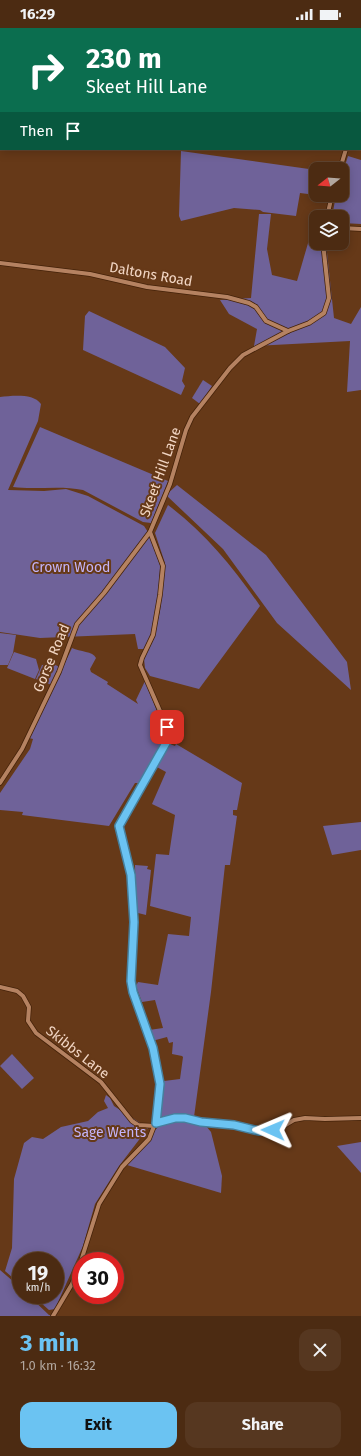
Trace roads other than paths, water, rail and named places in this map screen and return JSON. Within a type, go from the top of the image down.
[{"type":"street","points":[[342,162],[346,150]]},
{"type":"street","points":[[349,228],[361,229]]},
{"type":"street","name":"Skeet Hill Lane","points":[[84,1252],[96,1212],[103,1197],[122,1167],[149,1139],[156,1124],[160,1084],[155,1055],[133,992],[131,981],[134,922],[131,875],[119,826],[169,736],[167,727],[140,665],[153,635],[163,566],[150,532],[170,484],[186,430],[192,417],[230,368],[243,355],[288,331],[309,323],[324,313],[329,298],[324,250]]},
{"type":"street","name":"Daltons Road","points":[[0,263],[90,274],[147,287],[234,299],[249,303],[256,307],[266,321],[288,331]]},
{"type":"street","name":"Gorse Road","points":[[0,783],[17,758],[59,672],[77,624],[104,593],[150,532]]},
{"type":"street","name":"Skibbs Lane","points":[[0,987],[17,991],[23,996],[28,1007],[28,1021],[36,1033],[101,1082],[132,1121],[138,1125],[156,1124],[175,1118],[185,1118],[201,1122],[234,1125],[264,1132],[279,1129],[294,1120],[305,1118],[325,1120],[361,1118]]},
{"type":"street","name":"Skeet Hill Lane","points":[[53,1316],[72,1284]]},
{"type":"park label","name":"Crown Wood","points":[[71,567]]},
{"type":"park label","name":"Sage Wents","points":[[110,1132]]}]
